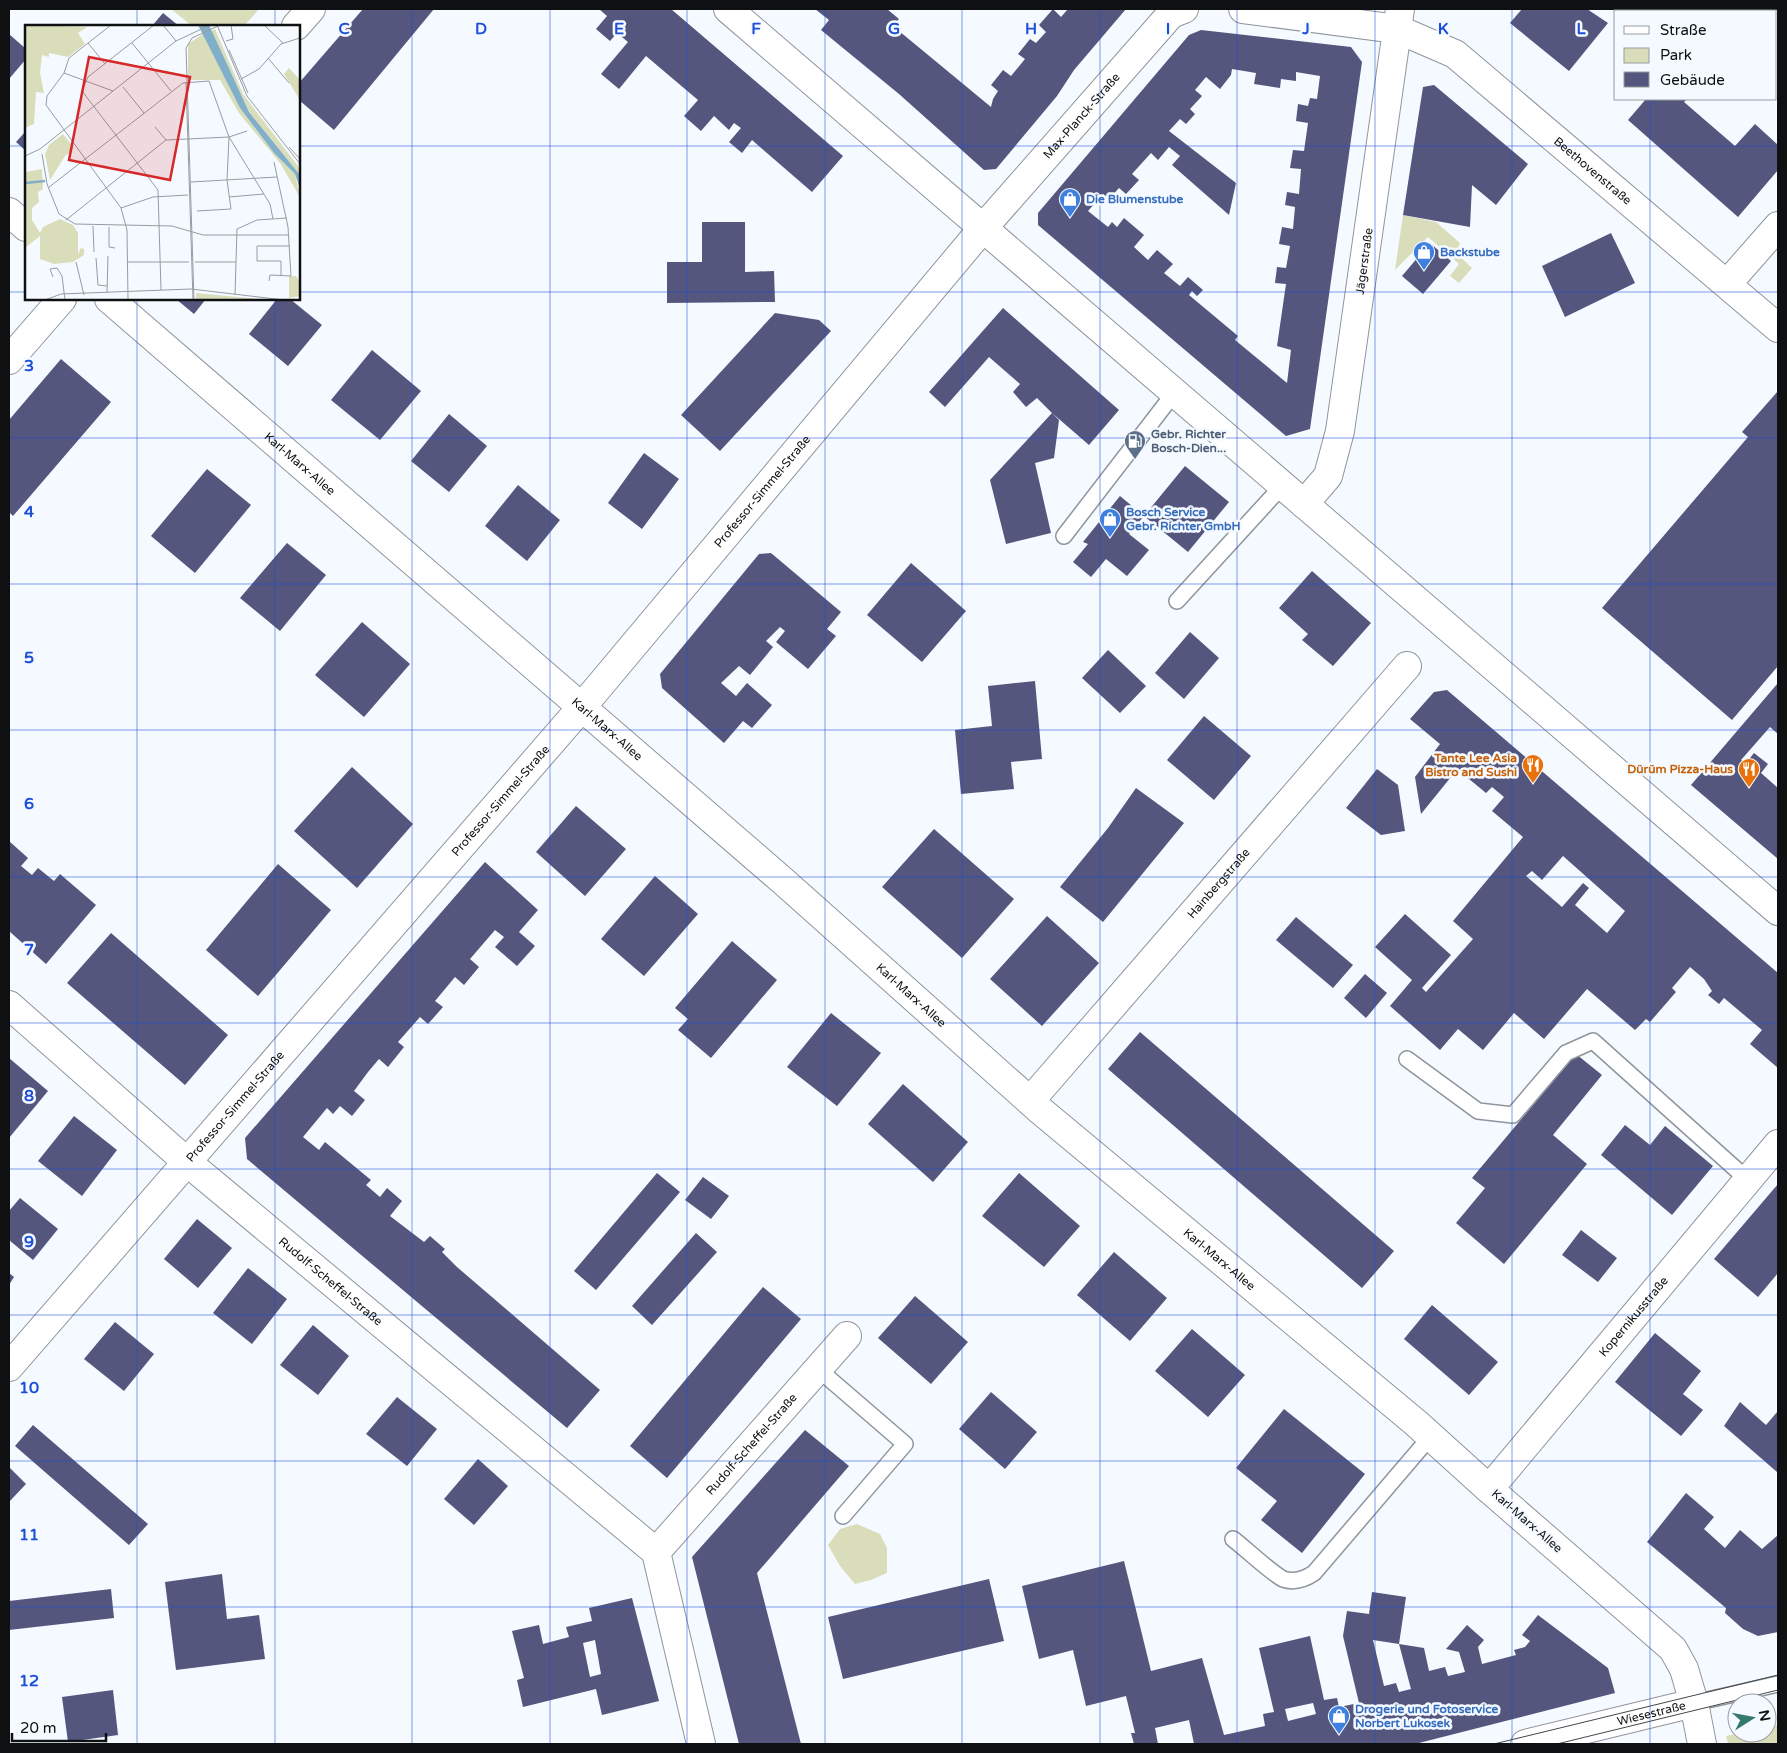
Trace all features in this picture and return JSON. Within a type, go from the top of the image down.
[{"type":"street","points":[[297,25],[311,9]]},
{"type":"street","points":[[728,9],[1778,911]]},
{"type":"street","name":"Max-Planck-Straße","points":[[983,228],[1171,14],[1184,9]]},
{"type":"street","points":[[1243,9],[1398,19]]},
{"type":"street","name":"Beethovenstraße","points":[[1398,19],[1456,54],[1778,328]]},
{"type":"street","name":"Jägerstraße","points":[[1304,504],[1328,476],[1340,431],[1398,19]]},
{"type":"street","points":[[9,212],[25,226]]},
{"type":"street","points":[[1727,284],[1778,226]]},
{"type":"street","name":"Professor-Simmel-Straße","points":[[9,1367],[581,708],[983,228]]},
{"type":"street","points":[[9,360],[61,300]]},
{"type":"street","name":"Karl-Marx-Allee","points":[[110,300],[783,881],[1030,1101],[1431,1436],[1673,1649],[1684,1669],[1694,1703],[1702,1744]]},
{"type":"street","name":"Hainbergstraße","points":[[1030,1101],[1407,666]]},
{"type":"street","name":"Rudolf-Scheffel-Straße","points":[[9,1005],[186,1162],[656,1552],[847,1336]]},
{"type":"street","name":"Kopernikusstraße","points":[[1489,1489],[1778,1144]]},
{"type":"street","points":[[656,1552],[702,1744]]},
{"type":"street","name":"Wiesestraße","points":[[1525,1744],[1694,1703]]},
{"type":"lane","points":[[1064,536],[1175,392]]},
{"type":"lane","points":[[1176,601],[1283,485]]},
{"type":"lane","points":[[1407,1059],[1478,1111],[1513,1115],[1566,1053],[1593,1041],[1748,1180]]},
{"type":"lane","points":[[818,1369],[905,1444],[844,1516]]},
{"type":"lane","points":[[1233,1539],[1283,1579],[1295,1581],[1305,1578],[1314,1573],[1431,1436]]},
{"type":"lane","name":"Wiesestraße","points":[[1694,1703],[1778,1684]]},
{"type":"green space","points":[[171,9],[259,9],[245,25],[191,25]]},
{"type":"green space","points":[[1403,215],[1436,222],[1460,243],[1456,253],[1472,268],[1459,283],[1450,276],[1459,264],[1428,237],[1395,270]]},
{"type":"green space","points":[[857,1524],[880,1534],[887,1548],[887,1573],[855,1584],[840,1566],[828,1545],[840,1529]]},
{"type":"green space","points":[[1777,1725],[1778,1744],[1728,1744],[1777,1743]]},
{"type":"building","points":[[363,9],[434,9],[334,130],[300,101],[300,82]]},
{"type":"building","points":[[599,9],[671,9],[843,156],[812,192],[752,140],[742,153],[729,142],[741,128],[734,123],[729,130],[714,116],[701,131],[684,116],[698,100],[646,56],[619,89],[601,74],[628,42],[617,33],[610,41],[596,29],[607,16]]},
{"type":"building","points":[[815,9],[887,9],[899,19],[893,26],[991,107],[998,91],[991,85],[1003,70],[1011,76],[1025,59],[1018,54],[1030,39],[1036,43],[1046,32],[1039,25],[1053,9],[1061,17],[1068,9],[1126,9],[1074,70],[1057,96],[996,169],[984,170],[899,94],[821,30],[829,20]]},
{"type":"building","points":[[1522,9],[1587,9],[1608,23],[1569,71],[1510,23]]},
{"type":"building","points":[[163,13],[178,25],[153,25]]},
{"type":"building","points":[[1201,30],[1351,47],[1362,62],[1310,429],[1286,436],[1038,225],[1038,213],[1189,35]],"holes":[[[1232,69],[1256,73],[1254,84],[1280,88],[1281,79],[1296,81],[1296,72],[1320,76],[1317,99],[1310,98],[1308,106],[1298,104],[1296,121],[1308,123],[1304,151],[1293,150],[1290,168],[1301,169],[1299,194],[1287,192],[1285,205],[1295,207],[1293,229],[1282,227],[1279,244],[1290,246],[1286,268],[1277,267],[1275,283],[1286,284],[1277,346],[1291,350],[1287,383],[1235,340],[1238,336],[1189,295],[1192,291],[1197,296],[1203,290],[1188,277],[1180,286],[1164,273],[1173,264],[1157,250],[1148,260],[1134,247],[1144,235],[1124,218],[1117,227],[1112,222],[1108,227],[1088,211],[1103,194],[1109,199],[1119,188],[1126,194],[1139,180],[1132,174],[1151,153],[1158,160],[1169,147],[1180,156],[1172,165],[1229,215],[1236,183],[1169,131],[1180,119],[1186,124],[1195,114],[1190,109],[1202,96],[1195,90],[1206,77],[1220,89],[1231,75]]]},
{"type":"building","points":[[9,34],[25,48],[25,60],[9,79]]},
{"type":"building","points":[[1434,85],[1528,164],[1496,205],[1472,185],[1470,227],[1403,215],[1423,87]]},
{"type":"building","points":[[1645,100],[1686,100],[1684,102],[1735,146],[1755,124],[1778,145],[1778,170],[1738,217],[1628,120]]},
{"type":"building","points":[[25,132],[25,150],[16,142]]},
{"type":"building","points":[[702,222],[745,222],[745,272],[774,271],[775,302],[667,303],[667,262],[702,262]]},
{"type":"building","points":[[1611,233],[1635,283],[1565,317],[1542,266]]},
{"type":"building","name":"Backstube","points":[[1430,243],[1451,261],[1423,294],[1402,276]]},
{"type":"building","points":[[177,300],[205,300],[194,314]]},
{"type":"building","points":[[276,300],[291,300],[322,325],[288,366],[249,334]]},
{"type":"building","points":[[1003,308],[1119,410],[1089,445],[1037,398],[1026,407],[1013,392],[1020,384],[989,357],[945,407],[929,392]]},
{"type":"building","points":[[775,313],[819,320],[831,331],[720,451],[681,415]]},
{"type":"building","points":[[372,350],[421,391],[380,440],[331,400]]},
{"type":"building","points":[[61,359],[111,402],[13,516],[9,512],[9,420]]},
{"type":"building","points":[[1778,391],[1778,666],[1732,720],[1602,608],[1748,437],[1742,432]]},
{"type":"building","points":[[1052,413],[1059,420],[1054,458],[1035,463],[1051,533],[1006,544],[990,480]]},
{"type":"building","points":[[449,414],[487,446],[449,492],[411,461]]},
{"type":"building","points":[[644,453],[679,479],[642,529],[608,503]]},
{"type":"building","points":[[1185,466],[1229,502],[1188,552],[1144,516]]},
{"type":"building","points":[[207,469],[251,505],[195,573],[151,536]]},
{"type":"building","points":[[518,485],[560,520],[527,561],[485,526]]},
{"type":"building","name":"Bosch Service Gebr. Richter GmbH","points":[[1120,496],[1144,516],[1129,534],[1149,550],[1127,576],[1106,559],[1091,577],[1073,562],[1088,544],[1083,542]]},
{"type":"building","points":[[287,543],[326,575],[280,631],[240,598]]},
{"type":"building","points":[[771,553],[841,612],[827,629],[836,636],[808,669],[776,642],[785,631],[780,627],[766,641],[773,647],[750,675],[739,666],[721,683],[736,696],[747,683],[772,705],[752,728],[743,721],[724,743],[662,688],[660,674],[759,554]]},
{"type":"building","points":[[911,563],[966,611],[922,662],[867,615]]},
{"type":"building","points":[[1312,571],[1371,623],[1333,666],[1302,640],[1308,634],[1279,608]]},
{"type":"building","points":[[362,622],[410,664],[364,717],[315,675]]},
{"type":"building","points":[[1190,632],[1219,658],[1184,699],[1155,673]]},
{"type":"building","points":[[1108,650],[1146,686],[1120,713],[1082,678]]},
{"type":"building","points":[[1035,681],[1042,759],[1011,762],[1014,789],[961,794],[955,730],[992,726],[988,686]]},
{"type":"building","points":[[1778,683],[1778,734],[1770,727],[1741,760],[1746,763],[1754,753],[1768,764],[1761,773],[1778,788],[1778,859],[1691,785]]},
{"type":"building","points":[[1447,690],[1778,973],[1778,1068],[1750,1044],[1762,1030],[1724,998],[1719,1004],[1708,995],[1712,991],[1704,979],[1690,967],[1672,988],[1676,992],[1650,1022],[1646,1019],[1635,1030],[1587,989],[1544,1039],[1514,1013],[1483,1050],[1458,1029],[1440,1050],[1390,1006],[1412,980],[1375,947],[1405,914],[1451,955],[1422,988],[1426,992],[1473,939],[1453,921],[1523,837],[1492,811],[1504,797],[1492,787],[1486,793],[1463,774],[1461,776],[1455,772],[1421,814],[1415,777],[1440,744],[1410,719],[1434,692]],"holes":[[[1563,856],[1625,911],[1607,933],[1575,905],[1589,888],[1583,883],[1562,907],[1526,876],[1532,871],[1542,880]]]},
{"type":"building","points":[[1204,716],[1251,756],[1214,800],[1167,760]]},
{"type":"building","points":[[352,767],[413,824],[357,888],[294,831]]},
{"type":"building","points":[[1377,769],[1398,785],[1405,831],[1381,835],[1346,808]]},
{"type":"building","points":[[1136,788],[1184,823],[1103,922],[1060,887],[1108,828]]},
{"type":"building","points":[[576,806],[626,849],[585,896],[536,852]]},
{"type":"building","points":[[934,829],[1014,899],[962,958],[882,887]]},
{"type":"building","points":[[9,841],[28,858],[21,866],[32,875],[38,868],[54,881],[60,874],[96,905],[46,964],[9,931]]},
{"type":"building","points":[[485,862],[538,910],[519,932],[535,946],[517,966],[495,947],[504,937],[495,930],[470,959],[479,967],[464,985],[455,977],[435,1001],[443,1007],[428,1024],[420,1017],[398,1042],[404,1047],[388,1067],[379,1059],[368,1072],[354,1091],[365,1100],[352,1116],[340,1106],[333,1114],[327,1108],[303,1137],[319,1150],[325,1142],[371,1180],[366,1185],[380,1197],[387,1188],[402,1201],[390,1216],[424,1242],[430,1236],[445,1249],[442,1252],[457,1267],[600,1390],[567,1428],[247,1159],[245,1138]]},
{"type":"building","points":[[278,864],[331,910],[258,996],[206,950]]},
{"type":"building","points":[[655,876],[698,914],[644,976],[601,939]]},
{"type":"building","points":[[1047,916],[1099,963],[1042,1026],[990,979]]},
{"type":"building","points":[[1296,917],[1353,965],[1333,988],[1276,940]]},
{"type":"building","points":[[111,933],[228,1035],[185,1085],[67,983]]},
{"type":"building","points":[[732,941],[777,980],[711,1058],[678,1030],[688,1019],[675,1008]]},
{"type":"building","points":[[1365,974],[1387,993],[1366,1018],[1344,998]]},
{"type":"building","points":[[831,1013],[881,1053],[837,1106],[787,1067]]},
{"type":"building","points":[[1140,1032],[1394,1251],[1362,1288],[1108,1069]]},
{"type":"building","points":[[1576,1054],[1602,1075],[1553,1135],[1587,1164],[1504,1264],[1456,1223],[1485,1188],[1472,1178]]},
{"type":"building","points":[[9,1058],[48,1091],[9,1138]]},
{"type":"building","points":[[903,1084],[968,1142],[933,1182],[868,1124]]},
{"type":"building","points":[[74,1116],[117,1150],[82,1196],[38,1161]]},
{"type":"building","points":[[1625,1125],[1650,1145],[1665,1126],[1713,1166],[1672,1215],[1601,1155]]},
{"type":"building","points":[[657,1173],[680,1192],[596,1290],[574,1271]]},
{"type":"building","points":[[1019,1173],[1080,1226],[1044,1267],[982,1216]]},
{"type":"building","points":[[703,1177],[729,1196],[711,1219],[685,1200]]},
{"type":"building","points":[[1778,1184],[1778,1273],[1758,1297],[1714,1259]]},
{"type":"building","points":[[20,1198],[58,1229],[33,1260],[9,1240],[9,1211]]},
{"type":"building","points":[[197,1219],[232,1248],[198,1288],[164,1259]]},
{"type":"building","points":[[1581,1230],[1617,1258],[1598,1282],[1562,1255]]},
{"type":"building","points":[[696,1233],[717,1252],[652,1325],[632,1306]]},
{"type":"building","points":[[1114,1252],[1167,1298],[1130,1341],[1077,1295]]},
{"type":"building","points":[[248,1268],[287,1299],[252,1344],[213,1313]]},
{"type":"building","points":[[9,1273],[14,1277],[9,1285]]},
{"type":"building","points":[[763,1287],[801,1319],[667,1478],[630,1446]]},
{"type":"building","points":[[915,1296],[968,1342],[931,1384],[878,1338]]},
{"type":"building","points":[[1432,1305],[1498,1362],[1469,1395],[1404,1339]]},
{"type":"building","points":[[115,1322],[154,1354],[124,1391],[84,1359]]},
{"type":"building","points":[[313,1325],[349,1356],[318,1395],[280,1365]]},
{"type":"building","points":[[1192,1329],[1245,1375],[1208,1417],[1155,1371]]},
{"type":"building","points":[[1655,1333],[1701,1371],[1683,1394],[1703,1410],[1681,1436],[1615,1382]]},
{"type":"building","points":[[991,1392],[1037,1432],[1005,1469],[959,1429]]},
{"type":"building","points":[[397,1397],[437,1429],[407,1466],[366,1434]]},
{"type":"building","points":[[1740,1402],[1766,1425],[1778,1411],[1777,1472],[1724,1426]]},
{"type":"building","points":[[1284,1409],[1365,1474],[1302,1553],[1261,1520],[1277,1501],[1236,1468]]},
{"type":"building","points":[[33,1425],[148,1524],[129,1545],[15,1446]]},
{"type":"building","points":[[805,1430],[849,1466],[757,1573],[801,1744],[739,1744],[692,1557]]},
{"type":"building","points":[[478,1459],[508,1486],[474,1525],[444,1499]]},
{"type":"building","points":[[9,1467],[26,1484],[9,1502]]},
{"type":"building","points":[[1686,1493],[1714,1517],[1704,1529],[1725,1548],[1740,1530],[1762,1549],[1778,1535],[1778,1632],[1758,1636],[1743,1629],[1725,1613],[1726,1608],[1647,1542]]},
{"type":"building","points":[[1124,1561],[1151,1671],[1202,1658],[1224,1735],[1265,1726],[1263,1714],[1274,1712],[1259,1648],[1310,1636],[1324,1700],[1337,1698],[1339,1707],[1359,1703],[1343,1636],[1347,1611],[1369,1614],[1372,1592],[1406,1597],[1399,1644],[1424,1648],[1429,1671],[1445,1667],[1448,1676],[1465,1672],[1459,1652],[1446,1649],[1467,1625],[1484,1640],[1478,1647],[1482,1664],[1516,1655],[1514,1650],[1525,1647],[1530,1641],[1522,1635],[1538,1615],[1608,1668],[1615,1693],[1415,1744],[1194,1744],[1189,1720],[1155,1728],[1158,1744],[1134,1744],[1131,1733],[1135,1733],[1126,1696],[1086,1706],[1073,1650],[1039,1659],[1022,1586]],"holes":[[[1373,1640],[1399,1644],[1411,1689],[1399,1692],[1396,1683],[1384,1686]],[[1313,1703],[1316,1714],[1288,1721],[1285,1709]]]},
{"type":"building","points":[[222,1574],[227,1619],[259,1615],[265,1659],[176,1670],[165,1582]]},
{"type":"building","points":[[989,1579],[1004,1641],[843,1679],[828,1617]]},
{"type":"building","points":[[111,1589],[114,1618],[9,1630],[9,1601]]},
{"type":"building","points":[[632,1598],[659,1701],[602,1715],[596,1689],[523,1707],[517,1680],[524,1678],[512,1631],[539,1625],[543,1644],[569,1637],[566,1627],[592,1621],[589,1608]],"holes":[[[595,1640],[601,1674],[590,1677],[583,1643]]]},
{"type":"building","points":[[113,1690],[118,1735],[68,1742],[62,1697]]},
{"type":"tram line","points":[[1494,1744],[1778,1675]]},
{"type":"tram line","points":[[1557,1744],[1778,1690]]},
{"type":"place","name":"Die Blumenstube","points":[[1070,218]]},
{"type":"place","name":"Backstube","points":[[1424,271]]},
{"type":"place","name":"Gebr. Richter Bosch-Dien...","points":[[1135,460]]},
{"type":"place","name":"Bosch Service Gebr. Richter GmbH","points":[[1110,538]]},
{"type":"place","name":"Tante Lee Asia Bistro and Sushi","points":[[1533,784]]},
{"type":"place","name":"Dürüm Pizza-Haus","points":[[1749,788]]},
{"type":"place","name":"Drogerie und Fotoservice Norbert Lukosek","points":[[1339,1735]]}]
